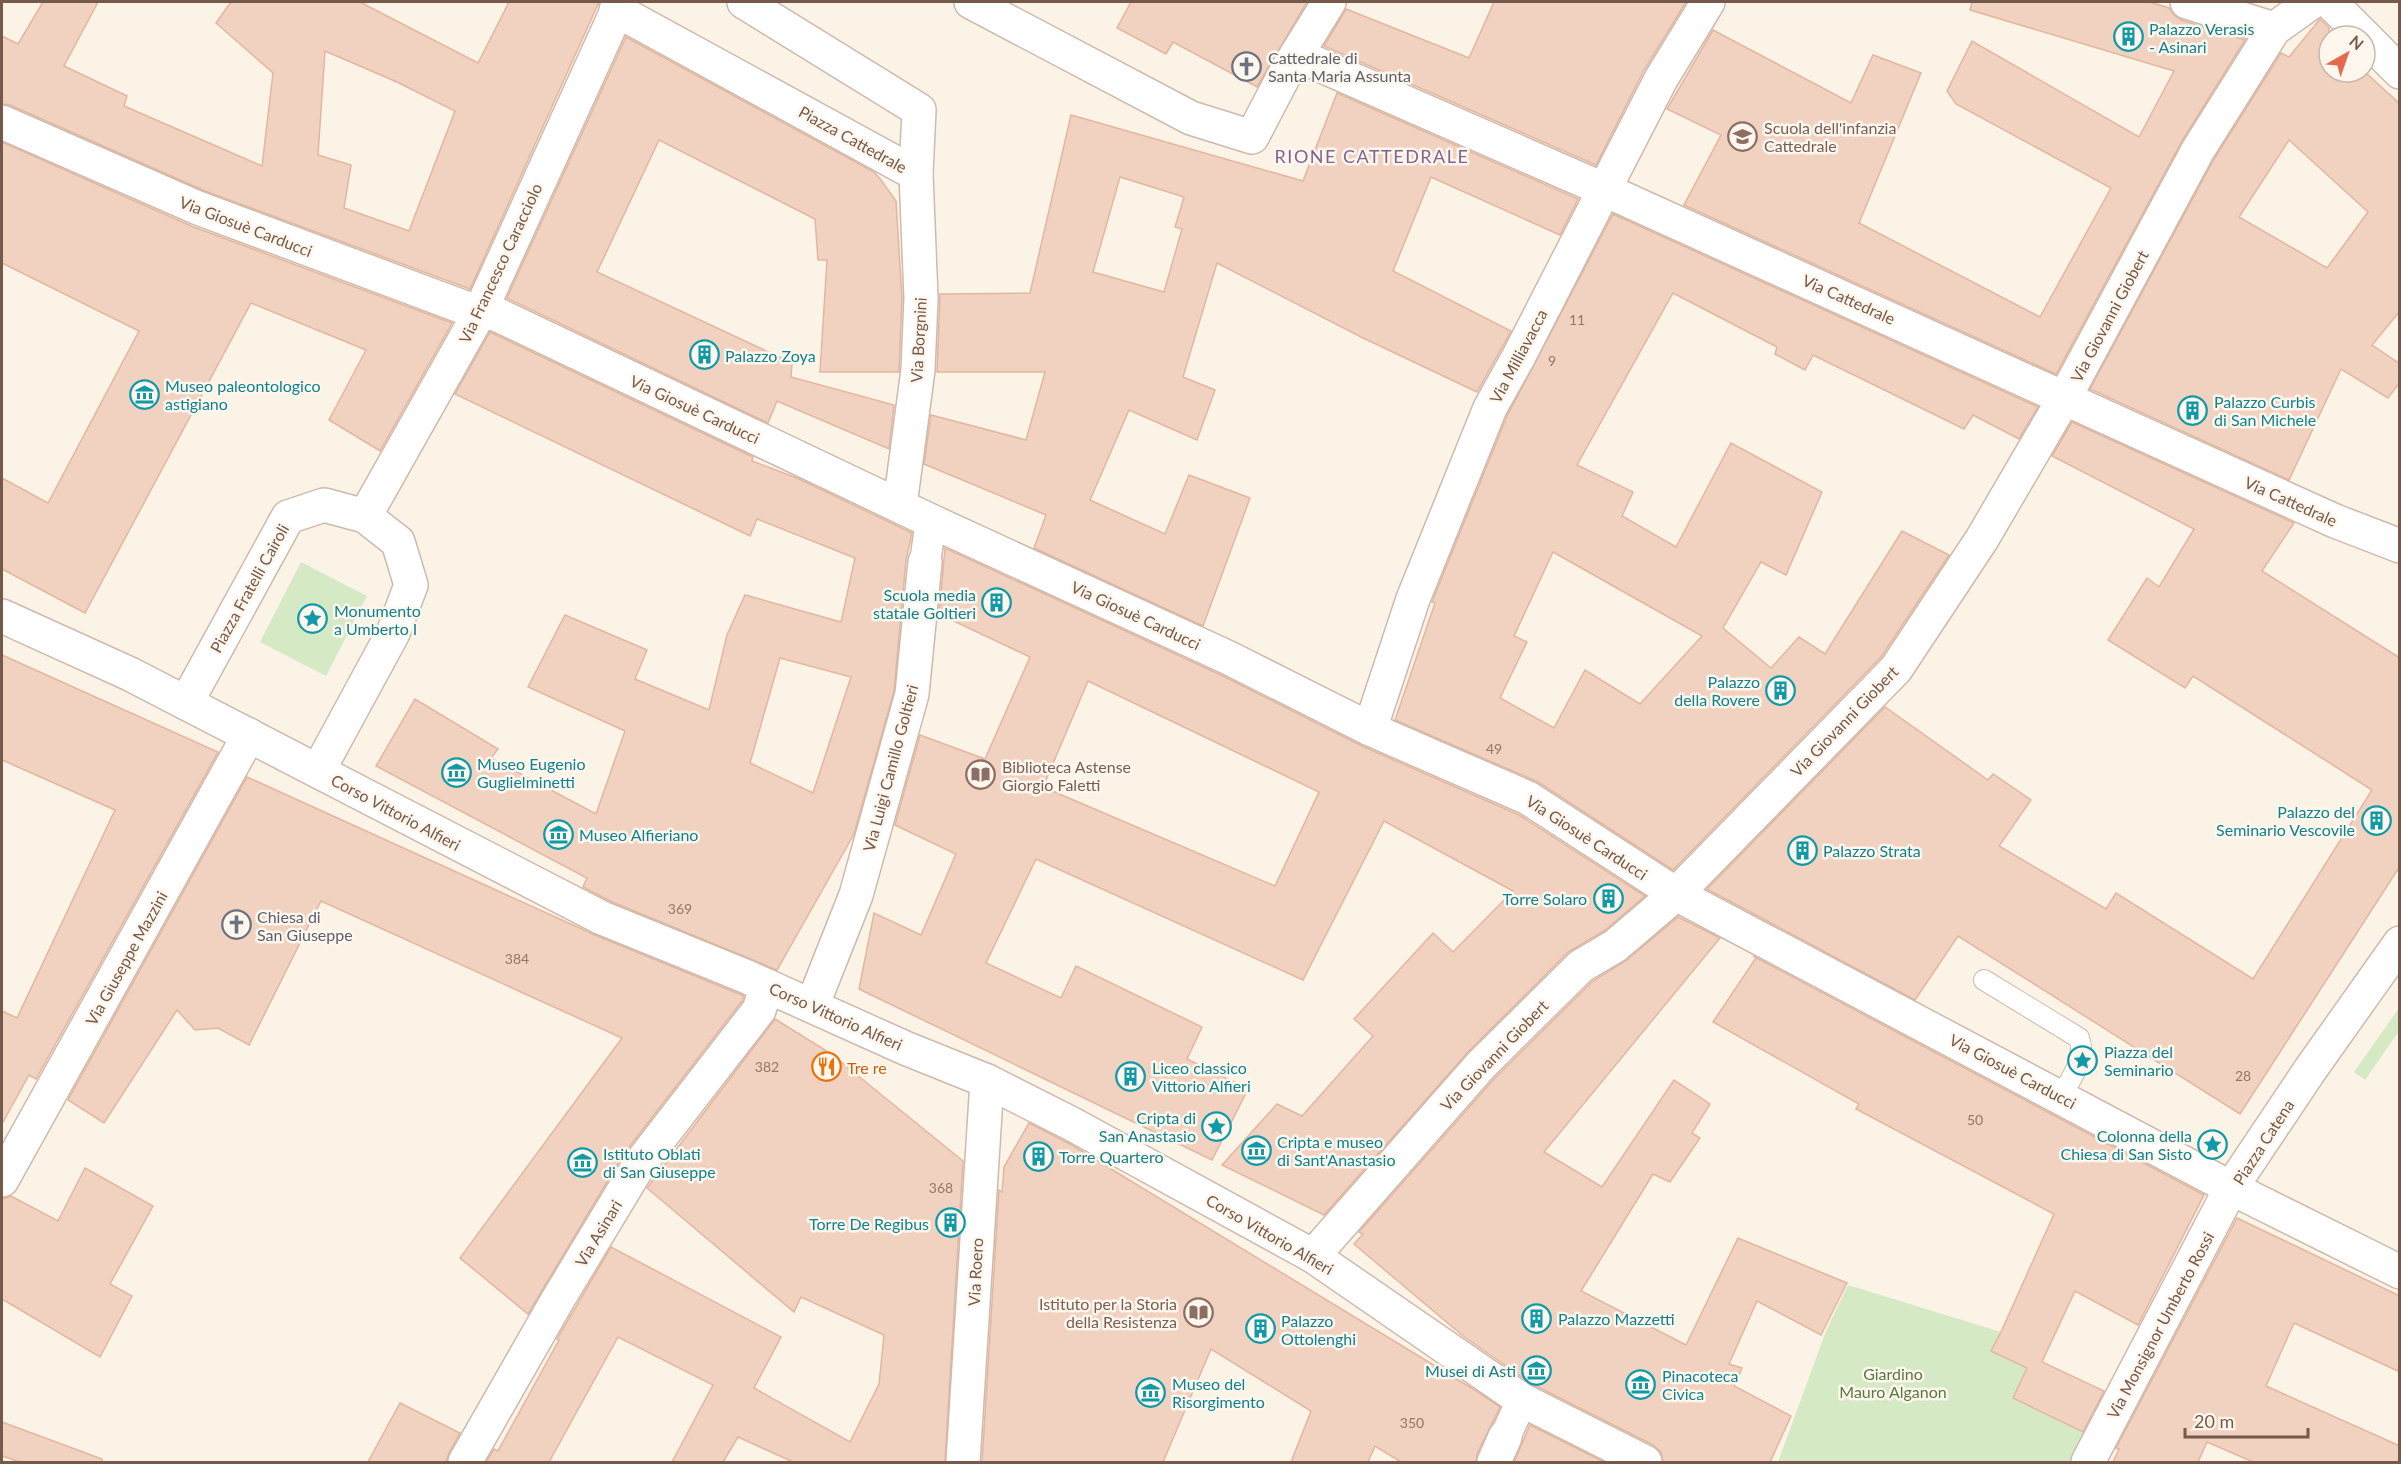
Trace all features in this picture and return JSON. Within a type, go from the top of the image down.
[{"type":"street","name":"Piazza Cattedrale","points":[[618,6],[916,174],[919,110],[744,2]]},
{"type":"street","points":[[971,2],[1191,118],[1252,137],[1329,2]]},
{"type":"street","name":"Via Milliavacca","points":[[1370,729],[1413,599],[1486,418],[1661,79],[1708,2]]},
{"type":"street","points":[[2187,2],[2274,29]]},
{"type":"street","name":"Via Giovanni Giobert","points":[[1313,1256],[1481,1065],[1581,966],[1616,946],[1676,894],[1896,669],[1982,539],[2065,396],[2198,150],[2274,29],[2312,2]]},
{"type":"street","points":[[2330,2],[2351,24]]},
{"type":"street","name":"Via Francesco Caracciolo","points":[[365,516],[480,312],[618,6]]},
{"type":"street","points":[[2377,50],[2400,72]]},
{"type":"street","name":"Via Cattedrale","points":[[1297,55],[2065,396],[2335,521],[2400,546]]},
{"type":"street","name":"Via Giosuè Carducci","points":[[2,122],[198,208],[480,312],[498,315],[931,521],[1229,658],[1370,729],[1528,798],[1676,894],[2231,1188]]},
{"type":"street","name":"Via Borgnini","points":[[900,506],[918,370],[921,298],[916,174]]},
{"type":"street","name":"Piazza Fratelli Cairoli","points":[[186,703],[288,517],[324,505],[365,516],[398,542],[411,585],[393,633],[318,771]]},
{"type":"street","name":"Via Luigi Camillo Goltieri","points":[[812,1006],[856,895],[912,693],[931,521]]},
{"type":"street","name":"Corso Vittorio Alfieri","points":[[2,616],[130,674],[602,918],[987,1081],[1071,1124],[1313,1256],[1522,1400],[1645,1462]]},
{"type":"street","name":"Via Giuseppe Mazzini","points":[[2,1180],[249,735]]},
{"type":"street","name":"Piazza Catena","points":[[2400,943],[2310,1070],[2231,1188],[2400,1272]]},
{"type":"street","name":"Via Asinari","points":[[465,1462],[556,1301],[639,1165],[759,1010],[767,986]]},
{"type":"street","name":"Via Roero","points":[[963,1462],[987,1081]]},
{"type":"street","name":"Via Monsignor Umberto Rossi","points":[[2088,1462],[2231,1188]]},
{"type":"street","points":[[1499,1450],[1522,1400]]},
{"type":"lane","points":[[1984,980],[2079,1038],[2082,1057],[2061,1097]]},
{"type":"green space","points":[[301,562],[367,596],[326,676],[260,642]]},
{"type":"green space","points":[[2399,1008],[2399,1031],[2365,1080],[2354,1072]]},
{"type":"green space","name":"Giardino Mauro Alganon","points":[[1848,1285],[2001,1332],[1991,1351],[2027,1368],[2013,1398],[2095,1438],[2083,1462],[1778,1462],[1826,1331]]},
{"type":"building","points":[[43,2],[98,2],[64,66],[127,96],[124,106],[262,166],[273,73],[216,23],[231,2],[360,2],[478,63],[509,2],[599,2],[470,289],[205,191],[10,105],[2,104],[2,36],[18,44]],"holes":[[[325,51],[397,82],[455,111],[409,231],[344,208],[351,165],[318,155]]]},
{"type":"building","name":"Cattedrale di Santa Maria Assunta","points":[[1131,2],[1307,2],[1257,87],[1173,42],[1166,54],[1117,28]]},
{"type":"building","points":[[1494,2],[1686,2],[1644,70],[1596,165],[1324,46],[1346,9],[1469,58]]},
{"type":"building","points":[[1972,2],[2150,2],[2169,8],[2181,20],[2245,40],[2182,141],[2056,374],[1684,205],[1721,135],[1667,109],[1713,30],[1851,103],[1873,55],[1921,73],[1859,223],[2040,317],[2111,188],[1956,104],[1947,91],[1972,41],[2139,137],[2174,71],[1970,10]]},
{"type":"building","points":[[2320,19],[2325,24],[2317,24],[2317,84],[2377,83],[2400,104],[2400,311],[2372,345],[2400,364],[2400,382],[2388,398],[2341,369],[2289,480],[2090,389],[2214,159],[2281,53],[2289,57]],"holes":[[[2289,140],[2368,212],[2327,268],[2239,217]]]},
{"type":"building","points":[[626,37],[874,172],[881,180],[896,201],[902,298],[899,372],[820,372],[827,260],[818,260],[815,219],[659,140],[597,272],[792,363],[791,377],[894,405],[889,449],[777,401],[768,423],[507,298]]},
{"type":"building","points":[[1337,93],[1578,199],[1560,235],[1431,177],[1393,271],[1511,331],[1477,392],[1363,338],[1217,263],[1183,377],[1215,390],[1197,440],[1129,410],[1090,500],[1165,534],[1189,475],[1250,498],[1203,626],[1034,548],[1046,515],[924,464],[931,415],[1026,440],[1045,372],[937,372],[940,294],[1030,293],[1071,115],[1303,181]],"holes":[[[1120,177],[1184,197],[1175,227],[1182,229],[1164,292],[1093,272]]]},
{"type":"building","points":[[2,142],[191,226],[452,323],[380,451],[329,420],[366,350],[251,303],[85,613],[2,569],[2,478],[48,503],[139,331],[2,263]]},
{"type":"building","points":[[1613,214],[2038,407],[2019,439],[1973,415],[1964,429],[1813,355],[1805,370],[1775,354],[1777,347],[1673,293],[1577,465],[1633,492],[1622,516],[1676,547],[1731,443],[1822,492],[1786,575],[1761,562],[1723,628],[1771,668],[1799,637],[1825,654],[1902,531],[1949,555],[1881,657],[1673,870],[1538,782],[1395,720],[1435,603],[1432,602],[1507,416]],"holes":[[[1553,552],[1702,636],[1640,704],[1585,670],[1554,728],[1500,698],[1527,642],[1514,636]]]},
{"type":"building","points":[[490,332],[753,457],[752,461],[797,478],[912,533],[906,560],[894,691],[854,834],[777,970],[610,901],[583,887],[587,878],[376,766],[415,699],[498,749],[491,758],[596,814],[625,731],[528,687],[565,615],[647,650],[635,679],[709,710],[727,635],[745,595],[841,622],[855,558],[757,519],[750,536],[455,394]],"holes":[[[780,658],[851,677],[813,793],[750,763]]]},
{"type":"building","name":"Palazzo del Seminario Vescovile","points":[[2072,422],[2294,523],[2262,571],[2400,658],[2400,866],[2240,1114],[1958,936],[1915,1000],[1707,889],[1885,707],[1988,780],[1993,774],[2031,800],[1999,846],[2106,909],[2116,893],[2253,979],[2372,790],[2193,676],[2185,688],[2108,640],[2147,578],[2159,587],[2194,529],[2052,456]]},
{"type":"building","points":[[945,548],[1221,675],[1362,746],[1519,815],[1645,896],[1604,931],[1568,952],[1468,1052],[1324,1215],[1222,1165],[1277,1104],[1302,1116],[1373,1036],[1354,1019],[1433,933],[1453,952],[1513,891],[1384,821],[1303,980],[1036,859],[986,963],[1061,998],[1076,966],[1202,1027],[1187,1059],[1248,1089],[1212,1160],[859,989],[874,913],[921,935],[956,854],[895,825],[920,735],[985,759],[1030,657],[939,614]],"holes":[[[1088,681],[1319,792],[1275,886],[1043,787]]]},
{"type":"building","points":[[2,655],[218,752],[36,1079],[29,1075],[2,1124],[2,1011],[17,1018],[115,810],[2,760]]},
{"type":"building","points":[[247,777],[595,935],[744,996],[623,1155],[528,1314],[460,1258],[622,1038],[321,901],[249,1045],[218,1028],[195,1030],[177,1010],[104,1123],[68,1100]]},
{"type":"building","points":[[1678,917],[1720,938],[1544,1152],[1602,1187],[1674,1080],[1710,1104],[1692,1133],[1700,1138],[1670,1182],[1653,1174],[1581,1291],[1686,1345],[1738,1238],[1847,1283],[1821,1335],[1757,1301],[1729,1364],[1742,1368],[1734,1386],[1791,1416],[1770,1462],[1663,1462],[1661,1452],[1653,1445],[1532,1384],[1463,1336],[1354,1244],[1363,1234],[1359,1232],[1495,1078],[1593,981],[1627,960]]},
{"type":"building","points":[[1753,956],[2204,1195],[2138,1325],[2075,1291],[2042,1362],[2104,1391],[2083,1432],[2013,1398],[2027,1368],[1991,1351],[2054,1214],[1856,1109],[1859,1104],[1713,1022],[1756,958]]},
{"type":"building","points":[[775,1019],[830,1053],[963,1161],[945,1462],[793,1462],[738,1437],[723,1462],[672,1462],[713,1385],[618,1337],[549,1462],[486,1462],[494,1449],[498,1451],[559,1340],[557,1339],[611,1247],[781,1337],[754,1388],[850,1442],[879,1384],[884,1335],[801,1297],[794,1312],[647,1188]]},
{"type":"building","points":[[1029,1123],[1070,1144],[1500,1407],[1477,1454],[1476,1462],[1401,1462],[1375,1446],[1368,1462],[1291,1462],[1311,1411],[1211,1349],[1163,1462],[982,1462],[999,1190],[1002,1192],[1004,1167]]},
{"type":"building","points":[[85,1168],[153,1206],[110,1284],[132,1296],[100,1357],[2,1299],[2,1199],[11,1196],[58,1221]]},
{"type":"building","points":[[2237,1218],[2400,1296],[2400,1372],[2294,1323],[2266,1386],[2400,1446],[2400,1462],[2253,1462],[2207,1442],[2198,1462],[2113,1462],[2119,1449],[2116,1448]]},
{"type":"building","points":[[400,1403],[460,1433],[446,1462],[368,1462]]},
{"type":"building","points":[[2,1422],[102,1459],[102,1462],[20,1462],[2,1456]]},
{"type":"building","points":[[1530,1425],[1604,1462],[1514,1462]]},
{"type":"place","name":"Palazzo Verasis - Asinari","points":[[2128,37]]},
{"type":"place","name":"Cattedrale di Santa Maria Assunta","points":[[1247,66]]},
{"type":"place","name":"Scuola dell'infanzia Cattedrale","points":[[1743,136]]},
{"type":"place","name":"Palazzo Zoya","points":[[704,355]]},
{"type":"place","name":"Museo paleontologico astigiano","points":[[144,394]]},
{"type":"place","name":"Palazzo Curbis di San Michele","points":[[2193,410]]},
{"type":"place","name":"Scuola media statale Goltieri","points":[[997,603]]},
{"type":"place","name":"Monumento a Umberto I","points":[[313,619]]},
{"type":"place","name":"Palazzo della Rovere","points":[[1781,690]]},
{"type":"place","name":"Museo Eugenio Guglielminetti","points":[[456,772]]},
{"type":"place","name":"Biblioteca Astense Giorgio Faletti","points":[[981,775]]},
{"type":"place","name":"Palazzo del Seminario Vescovile","points":[[2376,820]]},
{"type":"place","name":"Museo Alfieriano","points":[[558,834]]},
{"type":"place","name":"Palazzo Strata","points":[[1802,850]]},
{"type":"place","name":"Torre Solaro","points":[[1608,898]]},
{"type":"place","name":"Chiesa di San Giuseppe","points":[[236,925]]},
{"type":"place","name":"Piazza del Seminario","points":[[2083,1060]]},
{"type":"place","name":"Tre re","points":[[826,1067]]},
{"type":"place","name":"Liceo classico Vittorio Alfieri","points":[[1131,1076]]},
{"type":"place","name":"Cripta di San Anastasio","points":[[1217,1126]]},
{"type":"place","name":"Colonna della Chiesa di San Sisto","points":[[2213,1144]]},
{"type":"place","name":"Cripta e museo di Sant'Anastasio","points":[[1256,1150]]},
{"type":"place","name":"Torre Quartero","points":[[1038,1156]]},
{"type":"place","name":"Istituto Oblati di San Giuseppe","points":[[582,1162]]},
{"type":"place","name":"Torre De Regibus","points":[[950,1223]]},
{"type":"place","name":"Istituto per la Storia della Resistenza","points":[[1198,1312]]},
{"type":"place","name":"Palazzo Mazzetti","points":[[1537,1318]]},
{"type":"place","name":"Palazzo Ottolenghi","points":[[1260,1329]]},
{"type":"place","name":"Musei di Asti","points":[[1537,1370]]},
{"type":"place","name":"Pinacoteca Civica","points":[[1641,1384]]},
{"type":"place","name":"Museo del Risorgimento","points":[[1151,1392]]},
{"type":"district","name":"RIONE CATTEDRALE","points":[[1372,156]]}]
